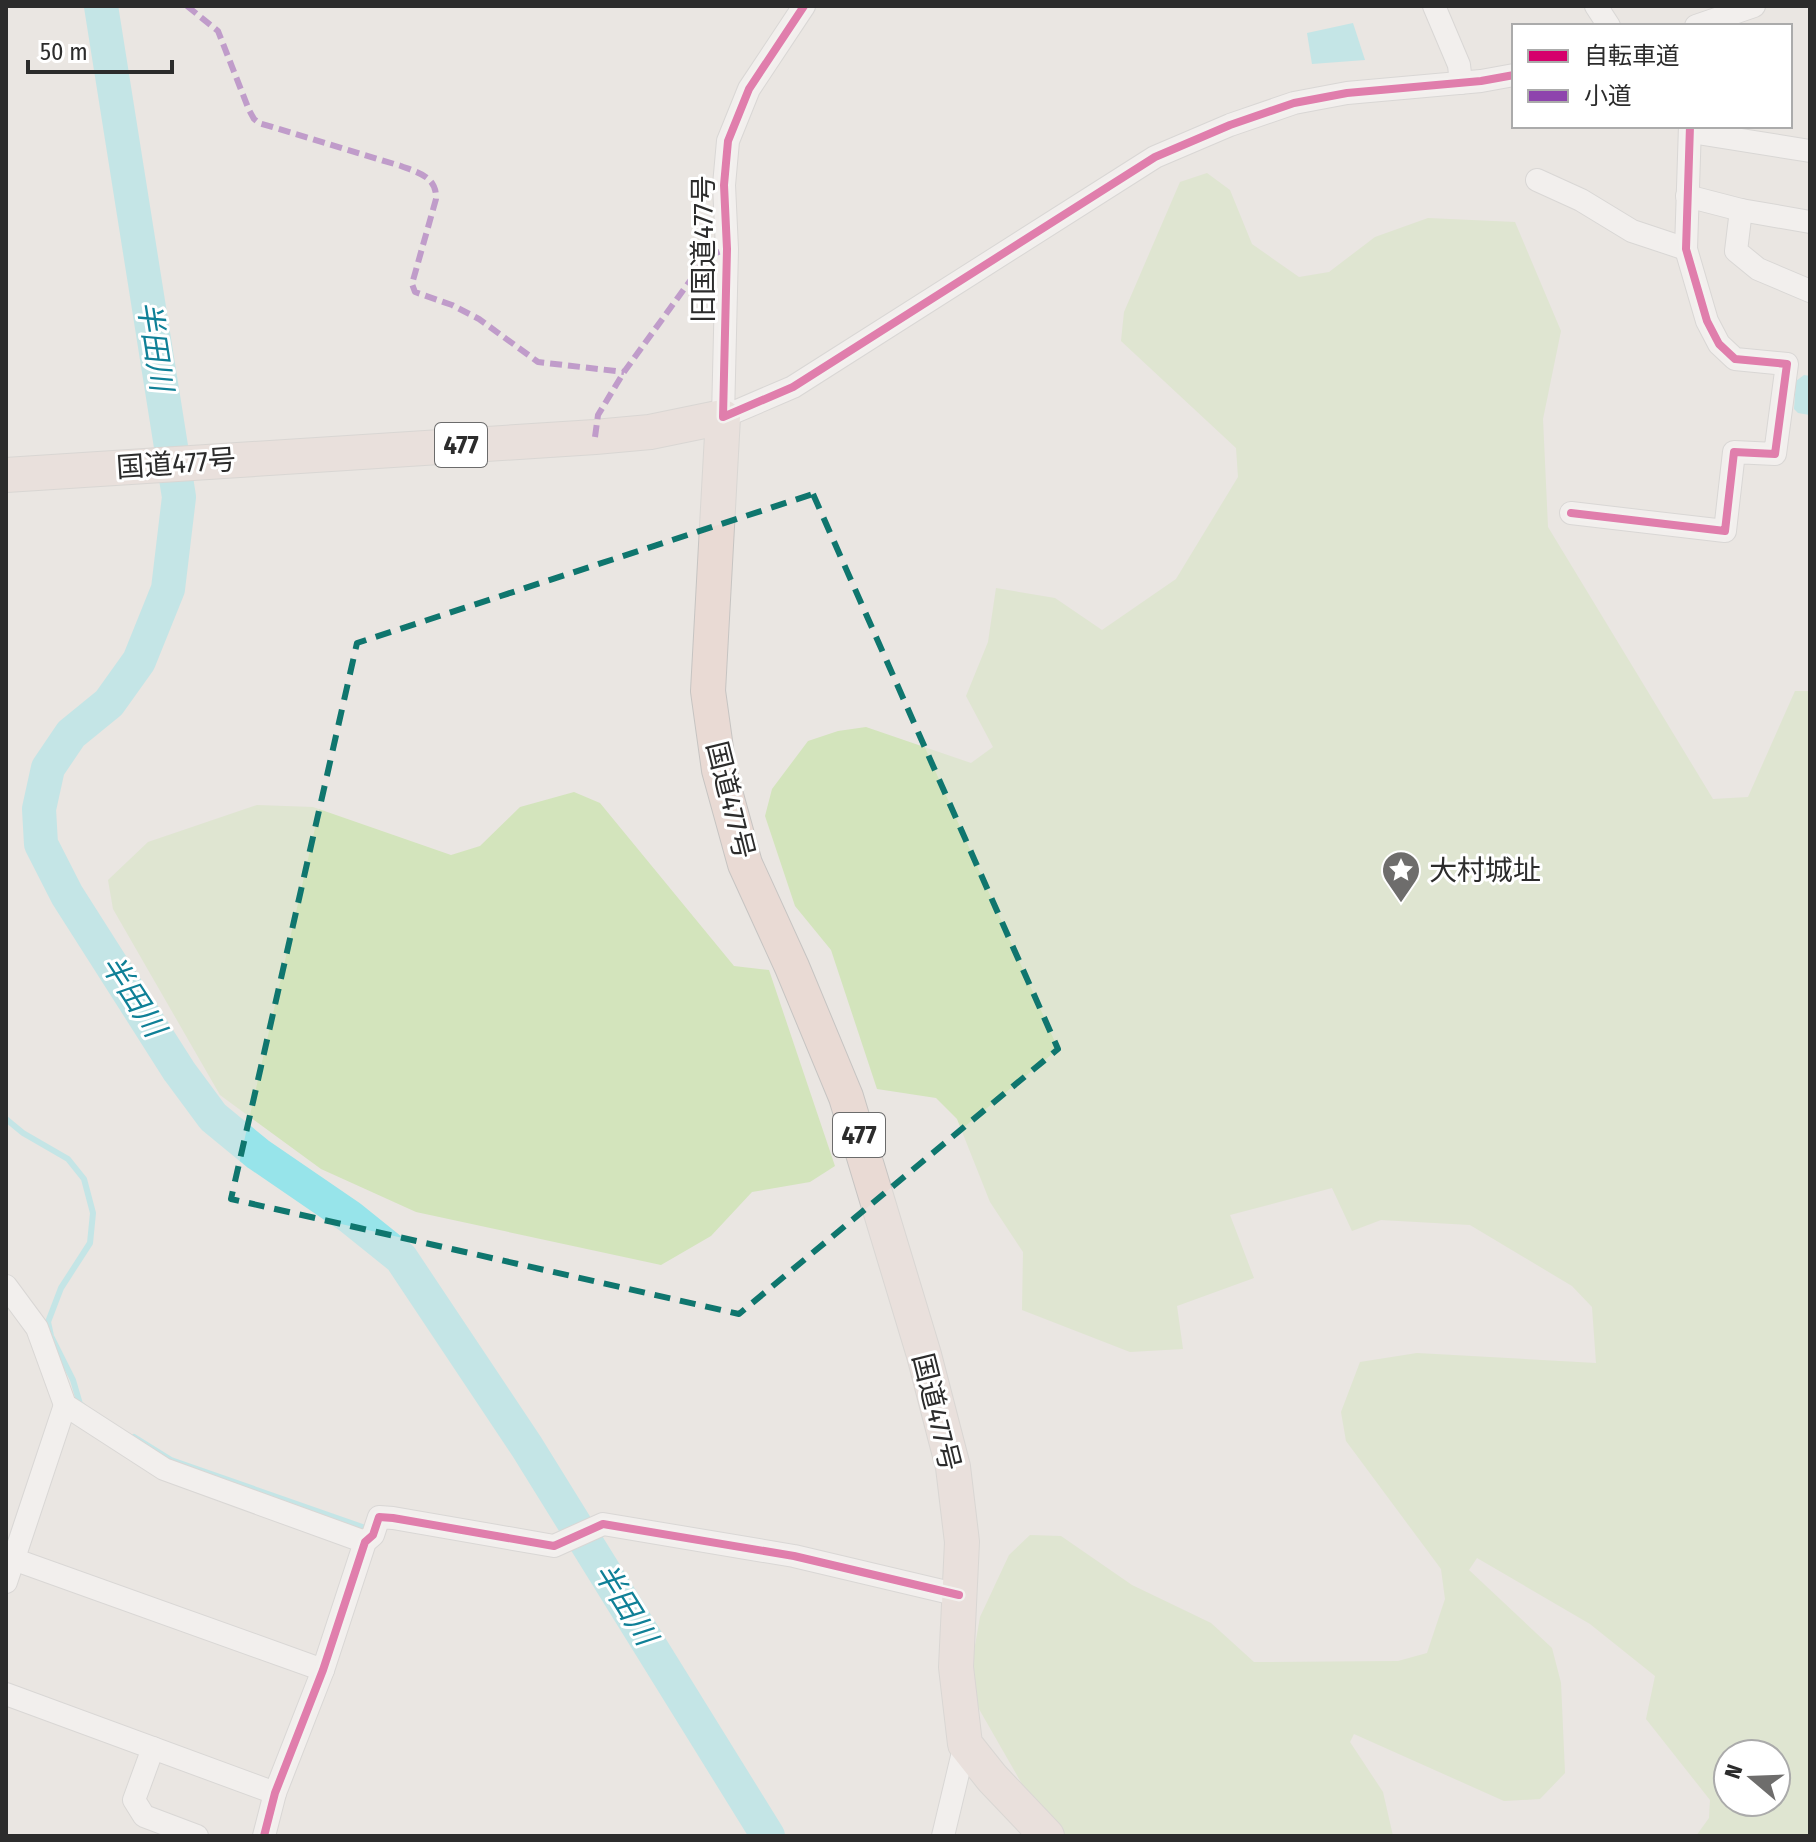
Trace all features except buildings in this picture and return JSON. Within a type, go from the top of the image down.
[{"type":"highway","name":"国道477号","points":[[6,475],[622,435],[723,417],[708,691],[719,770],[745,864],[846,1097],[924,1355],[953,1467],[962,1542],[956,1667],[965,1744]]},
{"type":"highway","points":[[965,1744],[992,1778],[1047,1836]]},
{"type":"street","name":"旧国道477号","points":[[723,417],[727,249],[724,185],[728,141],[749,89],[804,6]]},
{"type":"street","points":[[1434,6],[1459,65],[1461,83]]},
{"type":"street","points":[[1596,6],[1608,24]]},
{"type":"street","points":[[1699,24],[1715,12],[1754,6]]},
{"type":"street","points":[[723,417],[793,387],[1155,157],[1230,125],[1294,103],[1347,93],[1512,75]]},
{"type":"street","points":[[1810,151],[1691,129],[1686,249],[1707,321],[1719,344],[1735,359],[1810,365]]},
{"type":"street","points":[[1537,180],[1581,200],[1632,231],[1686,249]]},
{"type":"street","points":[[1687,196],[1741,210],[1810,222]]},
{"type":"street","points":[[1741,210],[1736,251],[1758,269],[1810,291]]},
{"type":"street","points":[[1571,513],[1725,531],[1734,452],[1775,454],[1787,364]]},
{"type":"street","points":[[6,1286],[37,1328],[65,1405],[164,1469],[365,1542]]},
{"type":"street","points":[[6,1582],[65,1405]]},
{"type":"street","points":[[264,1836],[275,1793],[323,1670],[365,1542],[373,1535],[379,1517],[554,1546],[603,1524],[794,1556],[959,1595]]},
{"type":"street","points":[[13,1559],[323,1670]]},
{"type":"street","points":[[6,1694],[275,1793]]},
{"type":"street","points":[[943,1836],[965,1744]]},
{"type":"street","points":[[153,1748],[134,1800],[144,1816],[197,1836]]},
{"type":"highlighted area","points":[[813,494],[1058,1049],[739,1314],[231,1199],[357,643]]},
{"type":"green space","points":[[1207,173],[1230,190],[1252,244],[1299,277],[1329,272],[1375,237],[1428,218],[1515,222],[1561,331],[1543,419],[1548,527],[1713,799],[1748,797],[1795,691],[1810,691],[1810,1836],[1696,1836],[1709,1818],[1710,1800],[1646,1719],[1655,1676],[1590,1624],[1477,1558],[1469,1570],[1552,1648],[1561,1683],[1565,1773],[1540,1799],[1504,1801],[1354,1734],[1350,1742],[1383,1792],[1393,1836],[1063,1836],[1046,1826],[979,1709],[970,1674],[980,1617],[1009,1555],[1030,1535],[1061,1536],[1132,1585],[1211,1623],[1254,1662],[1398,1661],[1427,1653],[1445,1599],[1441,1569],[1346,1441],[1341,1412],[1360,1362],[1417,1353],[1596,1363],[1592,1307],[1572,1286],[1470,1225],[1381,1220],[1352,1231],[1332,1188],[1230,1215],[1254,1278],[1177,1306],[1183,1349],[1130,1352],[1022,1310],[1023,1252],[990,1202],[957,1119],[936,1098],[877,1089],[831,950],[795,906],[765,816],[772,789],[808,741],[838,731],[866,727],[971,763],[993,747],[966,696],[988,642],[996,588],[1055,598],[1102,630],[1176,579],[1238,477],[1236,448],[1121,341],[1124,312],[1180,182]]},
{"type":"green space","points":[[574,792],[600,803],[734,966],[769,970],[835,1166],[810,1182],[752,1192],[711,1236],[661,1265],[416,1212],[321,1169],[220,1095],[113,909],[108,880],[148,842],[257,805],[313,807],[451,855],[480,846],[520,807]]},
{"type":"water","points":[[1353,23],[1365,60],[1312,64],[1307,33]]},
{"type":"water","points":[[1804,375],[1810,376],[1810,415],[1794,409],[1796,381]]},
{"type":"waterway","name":"半田川","points":[[101,6],[179,497],[168,589],[139,661],[109,703],[71,734],[48,768],[39,809],[41,844],[67,895],[179,1071],[213,1117],[258,1154],[350,1217],[401,1258],[527,1447],[768,1836]]},
{"type":"waterway","points":[[6,1119],[23,1133],[68,1159],[84,1179],[93,1213],[90,1243],[61,1288],[48,1322],[51,1336],[83,1406]]},
{"type":"waterway","points":[[134,1437],[171,1460],[368,1529]]},
{"type":"marked path","points":[[187,6],[218,31],[249,110],[259,123],[401,166],[430,181],[436,199],[412,284],[415,292],[452,305],[479,319],[538,362],[624,372]]},
{"type":"marked path","points":[[595,437],[598,415],[624,372],[708,256],[727,249]]},
{"type":"cycle path","points":[[804,6],[749,89],[728,141],[724,185],[727,249],[723,417],[793,387],[1155,157],[1230,125],[1294,103],[1347,93],[1512,75]]},
{"type":"cycle path","points":[[1571,513],[1725,531],[1734,452],[1775,454],[1787,364],[1735,359],[1719,344],[1707,321],[1686,249],[1690,128]]},
{"type":"cycle path","points":[[264,1836],[275,1793],[323,1670],[365,1542],[373,1535],[379,1517],[554,1546],[603,1524],[794,1556],[959,1595]]},
{"type":"place","name":"大村城址","points":[[1401,904]]}]
